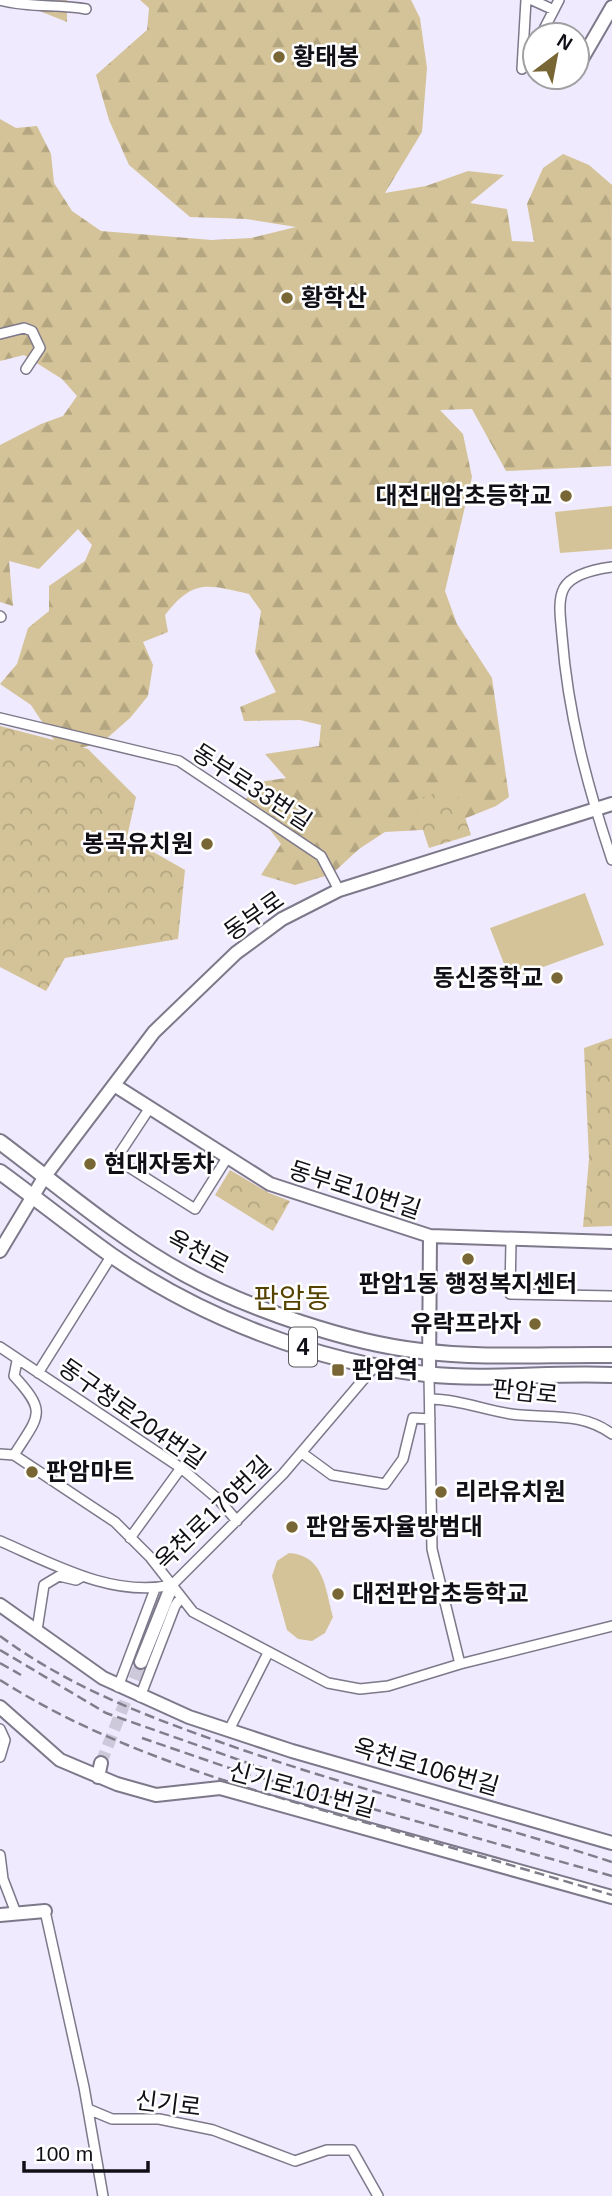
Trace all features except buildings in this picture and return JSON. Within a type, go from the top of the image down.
[{"type":"main road","name":"옥천로","points":[[0,1142],[132,1241],[208,1285],[254,1306],[324,1329],[430,1352],[612,1355]]},
{"type":"main road","name":"옥천로","points":[[0,1172],[112,1255],[214,1313],[294,1345],[374,1367],[429,1375],[612,1375]]},
{"type":"street","points":[[0,0],[24,7],[61,4],[86,9]]},
{"type":"street","points":[[526,21],[529,0],[554,10]]},
{"type":"street","points":[[548,21],[559,0]]},
{"type":"street","points":[[591,43],[612,5],[608,0]]},
{"type":"street","points":[[0,334],[24,328],[33,331],[40,348],[26,369]]},
{"type":"street","points":[[612,567],[577,577],[564,588],[561,597],[566,686],[579,757],[612,860]]},
{"type":"street","name":"동부로33번길","points":[[0,718],[179,761],[321,856],[339,890]]},
{"type":"street","name":"동부로","points":[[0,1251],[31,1195],[154,1032],[236,953],[282,919],[339,890],[612,804]]},
{"type":"street","name":"동부로10번길","points":[[114,1084],[149,1109],[270,1184],[430,1236],[511,1241],[612,1242]]},
{"type":"street","points":[[149,1109],[116,1159],[195,1209],[227,1158]]},
{"type":"street","points":[[430,1236],[432,1549],[440,1591],[460,1664]]},
{"type":"street","points":[[511,1241],[510,1294],[612,1296]]},
{"type":"street","points":[[38,1373],[112,1255]]},
{"type":"street","name":"동구청로204번길","points":[[0,1347],[17,1361],[181,1468],[219,1500],[237,1521]]},
{"type":"street","points":[[14,1455],[38,1411],[36,1399],[14,1376],[17,1361]]},
{"type":"street","name":"옥천로176번길","points":[[0,1541],[83,1576],[123,1587],[155,1588],[172,1585],[302,1453],[374,1367]]},
{"type":"street","name":"판암로","points":[[430,1399],[446,1399],[512,1414],[585,1419],[612,1434]]},
{"type":"street","points":[[302,1453],[332,1475],[385,1484],[403,1459],[413,1418],[430,1419]]},
{"type":"street","points":[[0,1454],[14,1455],[115,1522],[193,1612],[328,1683],[360,1689],[388,1686],[460,1664],[612,1626]]},
{"type":"street","points":[[130,1538],[181,1468]]},
{"type":"street","points":[[37,1630],[44,1585],[59,1576],[76,1580],[83,1576]]},
{"type":"street","points":[[141,1662],[172,1585]]},
{"type":"street","points":[[118,1687],[155,1588]]},
{"type":"street","points":[[140,1697],[175,1606],[181,1597]]},
{"type":"street","name":"옥천로106번길","points":[[0,1605],[118,1687],[140,1697],[229,1730],[612,1843]]},
{"type":"street","points":[[229,1730],[268,1653]]},
{"type":"street","name":"신기로101번길","points":[[0,1707],[60,1760],[98,1777],[156,1795],[220,1788],[612,1897]]},
{"type":"street","points":[[0,1729],[5,1740],[0,1757]]},
{"type":"street","points":[[98,1777],[101,1763]]},
{"type":"street","points":[[0,1855],[3,1879],[16,1913]]},
{"type":"street","points":[[0,1916],[45,1911],[88,2109],[103,2196]]},
{"type":"street","name":"신기로","points":[[88,2109],[112,2119],[159,2119],[213,2130],[295,2161],[327,2150],[352,2150],[379,2196]]},
{"type":"green space","points":[[12,0],[67,0],[67,22]]},
{"type":"green space","points":[[140,0],[411,0],[420,18],[427,68],[422,132],[385,193],[426,186],[468,171],[504,175],[470,203],[507,209],[512,241],[534,242],[527,204],[543,168],[563,154],[589,165],[612,185],[611,466],[506,471],[472,409],[440,410],[463,434],[472,477],[445,591],[457,624],[492,678],[509,797],[496,806],[439,829],[385,832],[359,849],[332,874],[295,885],[261,875],[281,844],[246,799],[259,782],[286,778],[265,754],[319,746],[321,725],[300,720],[244,721],[240,707],[276,692],[255,652],[261,611],[249,594],[202,587],[184,595],[175,603],[165,615],[168,632],[143,642],[153,665],[148,696],[130,718],[105,740],[79,749],[56,743],[31,705],[0,684],[17,664],[28,628],[49,611],[49,586],[85,561],[92,545],[78,529],[39,569],[9,561],[13,606],[0,602],[0,445],[63,416],[77,396],[62,379],[24,355],[0,361],[0,119],[16,128],[37,126],[51,154],[54,183],[72,211],[101,231],[212,240],[251,238],[296,227],[246,219],[190,217],[129,165],[109,120],[96,75],[147,30],[149,8]]},
{"type":"green space","points":[[612,506],[612,549],[560,553],[555,512]]},
{"type":"green space","points":[[0,726],[88,749],[136,797],[127,837],[185,870],[178,939],[65,958],[46,991],[0,967]]},
{"type":"green space","points":[[455,787],[471,835],[429,848],[413,800]]},
{"type":"green space","points":[[585,893],[604,945],[510,979],[490,928]]},
{"type":"green space","points":[[612,1038],[612,1226],[583,1227],[589,1159],[584,1048]]},
{"type":"green space","points":[[230,1170],[269,1193],[290,1201],[273,1231],[215,1195]]},
{"type":"green space","points":[[289,1553],[301,1555],[316,1566],[328,1595],[333,1617],[325,1633],[312,1641],[298,1639],[287,1630],[272,1576],[277,1561]]},
{"type":"tunnel","points":[[101,1763],[141,1662]]},
{"type":"railway","points":[[0,1636],[25,1654],[78,1684],[191,1732],[317,1774],[612,1862]]},
{"type":"railway","points":[[0,1650],[106,1713],[262,1768]]},
{"type":"railway","points":[[0,1663],[21,1675]]},
{"type":"railway","points":[[0,1680],[89,1728],[183,1766],[280,1798],[612,1895]]},
{"type":"railway","points":[[142,1738],[241,1772],[612,1876]]},
{"type":"place","name":"황태봉","points":[[279,57]]},
{"type":"place","name":"황학산","points":[[287,298]]},
{"type":"place","name":"대전대암초등학교","points":[[566,496]]},
{"type":"place","name":"봉곡유치원","points":[[207,844]]},
{"type":"place","name":"동신중학교","points":[[557,978]]},
{"type":"place","name":"현대자동차","points":[[90,1164]]},
{"type":"place","name":"판암1동 행정복지센터","points":[[468,1259]]},
{"type":"place","name":"유락프라자","points":[[535,1324]]},
{"type":"place","name":"판암역","points":[[338,1370]]},
{"type":"place","name":"판암마트","points":[[32,1472]]},
{"type":"place","name":"리라유치원","points":[[441,1492]]},
{"type":"place","name":"판암동자율방범대","points":[[292,1527]]},
{"type":"place","name":"대전판암초등학교","points":[[338,1594]]},
{"type":"district","name":"판암동","points":[[292,1298]]}]
